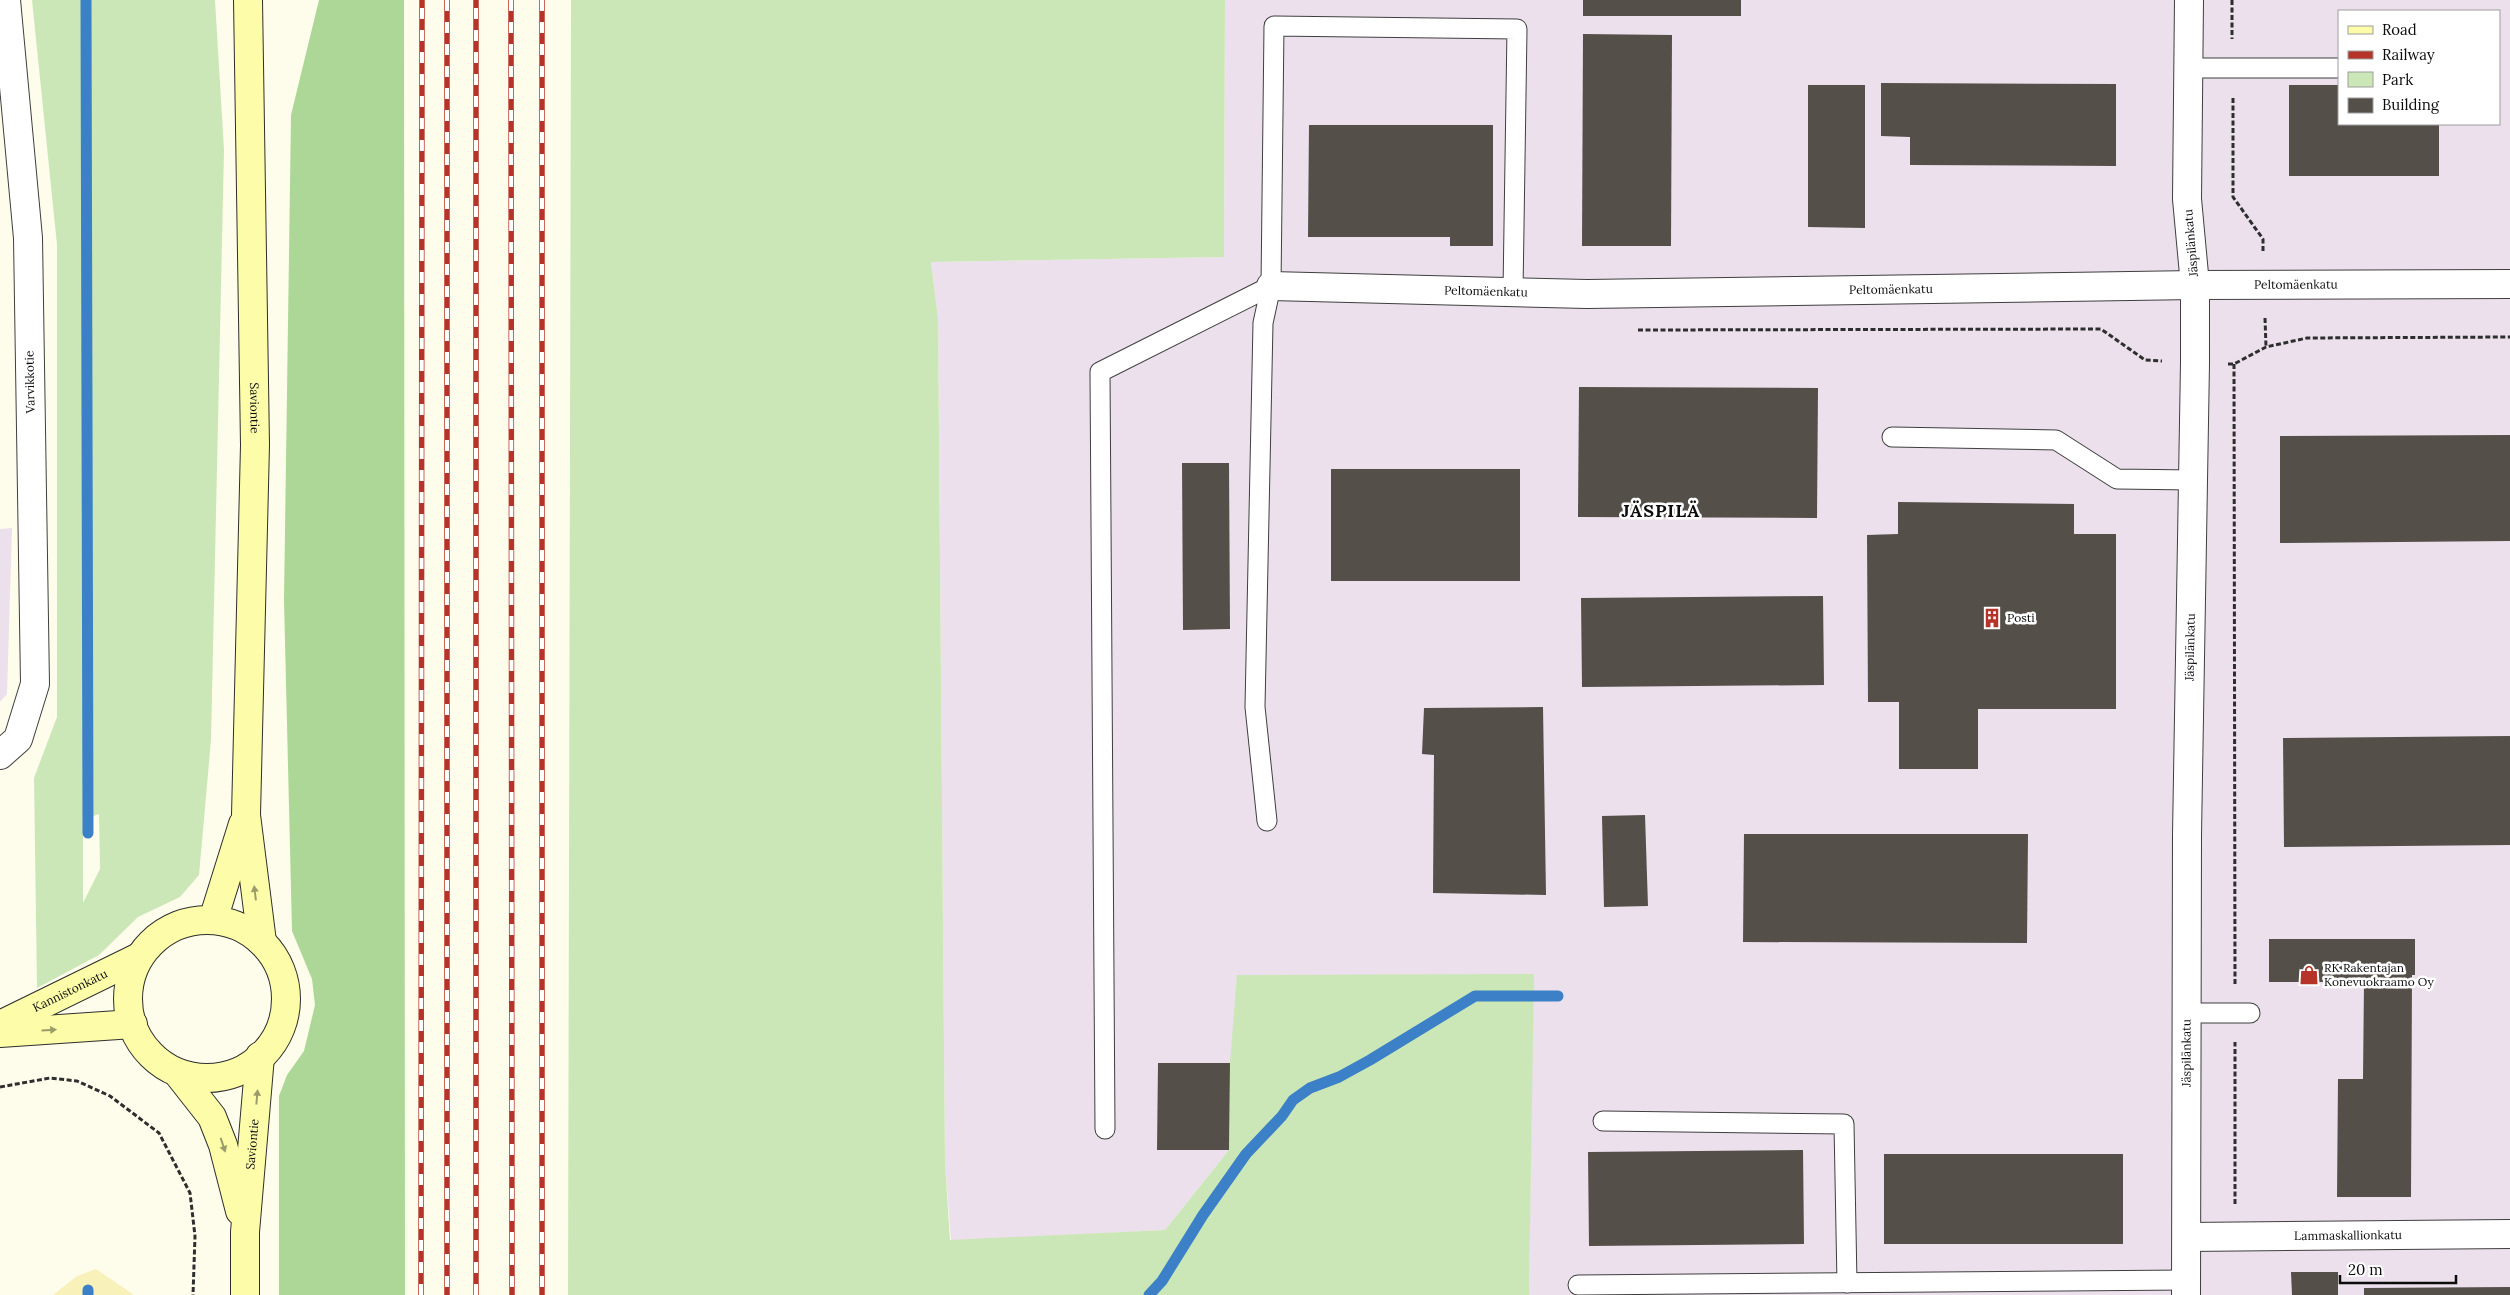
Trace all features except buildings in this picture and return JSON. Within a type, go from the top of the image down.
[{"type":"main road","name":"Saviontie","points":[[248,0],[255,445],[246,815],[262,942]]},
{"type":"main road","name":"Saviontie","points":[[213,920],[246,815]]},
{"type":"main road","points":[[213,920],[247,931],[262,942],[273,956],[281,972],[285,990],[285,1008],[281,1026],[272,1042],[260,1056],[244,1068],[224,1075],[202,1078],[179,1075],[148,1052],[139,1040],[129,1004],[130,983],[138,957],[151,943],[177,926],[191,922],[213,920]]},
{"type":"main road","name":"Kannistonkatu","points":[[0,1025],[138,957]]},
{"type":"main road","name":"Kannistonkatu","points":[[0,1033],[133,1024]]},
{"type":"main road","name":"Saviontie","points":[[245,1295],[245,1232],[260,1056]]},
{"type":"main road","name":"Saviontie","points":[[179,1075],[212,1117],[223,1145],[245,1232]]},
{"type":"street","name":"Varvikkotie","points":[[0,754],[18,738],[35,684],[28,238],[6,0]]},
{"type":"street","name":"Jäspilänkatu","points":[[2186,1288],[2187,836],[2195,363],[2195,285],[2187,198],[2190,0]]},
{"type":"street","name":"Peltomäenkatu","points":[[1271,286],[1587,294],[2195,285],[2510,284]]},
{"type":"street","name":"Lammaskallionkatu","points":[[2187,1237],[2510,1234]]},
{"type":"lane","points":[[1267,821],[1255,707],[1263,323],[1271,286],[1274,26],[1517,29],[1513,292]]},
{"type":"lane","points":[[2189,68],[2338,68]]},
{"type":"lane","points":[[1105,1129],[1100,372],[1271,286]]},
{"type":"lane","points":[[1892,437],[2056,440],[2117,479],[2193,480]]},
{"type":"lane","points":[[2187,1013],[2242,1013]]},
{"type":"lane","points":[[1603,1121],[1844,1124],[1847,1283]]},
{"type":"lane","points":[[1578,1285],[1665,1290],[1847,1283],[1914,1289],[2186,1288]]},
{"type":"path","points":[[2232,0],[2233,197],[2263,239],[2266,347]]},
{"type":"path","points":[[1635,330],[2101,329],[2145,360],[2234,364],[2266,347],[2307,338],[2510,337]]},
{"type":"path","points":[[2234,364],[2242,1013],[2235,1237]]},
{"type":"path","points":[[0,1087],[50,1078],[77,1081],[110,1096],[159,1133],[190,1193],[195,1236],[193,1295]]},
{"type":"shaded area","points":[[1225,0],[2510,0],[2510,1295],[1529,1295],[1533,974],[1230,1063],[1229,1150],[1165,1230],[951,1241],[945,1163],[938,318],[931,262],[1224,257]]},
{"type":"shaded area","points":[[12,528],[7,694],[0,702],[0,529]]},
{"type":"green space","points":[[32,0],[215,0],[224,150],[211,740],[199,875],[180,897],[138,917],[99,955],[37,988],[34,778],[57,717],[57,245]],"holes":[[[99,814],[100,869],[83,903],[83,820]]]},
{"type":"green space","points":[[319,0],[404,0],[405,1295],[279,1295],[279,1096],[287,1075],[304,1051],[315,1005],[312,979],[292,931],[284,600],[291,115]]},
{"type":"green space","points":[[571,0],[1225,0],[1224,257],[931,262],[938,318],[945,1163],[950,1240],[1165,1230],[1229,1150],[1230,1063],[1237,975],[1534,974],[1529,1295],[568,1295]]},
{"type":"sand","points":[[96,1269],[134,1295],[53,1295],[77,1276]]},
{"type":"waterway","points":[[86,0],[88,833]]},
{"type":"waterway","points":[[1149,1295],[1162,1281],[1203,1215],[1246,1154],[1282,1116],[1293,1100],[1310,1088],[1339,1077],[1370,1060],[1475,996],[1558,996]]},
{"type":"waterway","points":[[88,1290],[88,1295]]},
{"type":"railway","points":[[421,1295],[422,0]]},
{"type":"railway","points":[[447,0],[447,1295]]},
{"type":"railway","points":[[476,0],[476,1295]]},
{"type":"railway","points":[[511,0],[512,1295]]},
{"type":"railway","points":[[542,0],[542,1295]]},
{"type":"place","name":"Posti","points":[[1992,618]]},
{"type":"place","name":"RK Rakentajan Konevuokraamo Oy","points":[[2309,975]]},
{"type":"district","name":"JÄSPILÄ","points":[[1661,511]]}]
